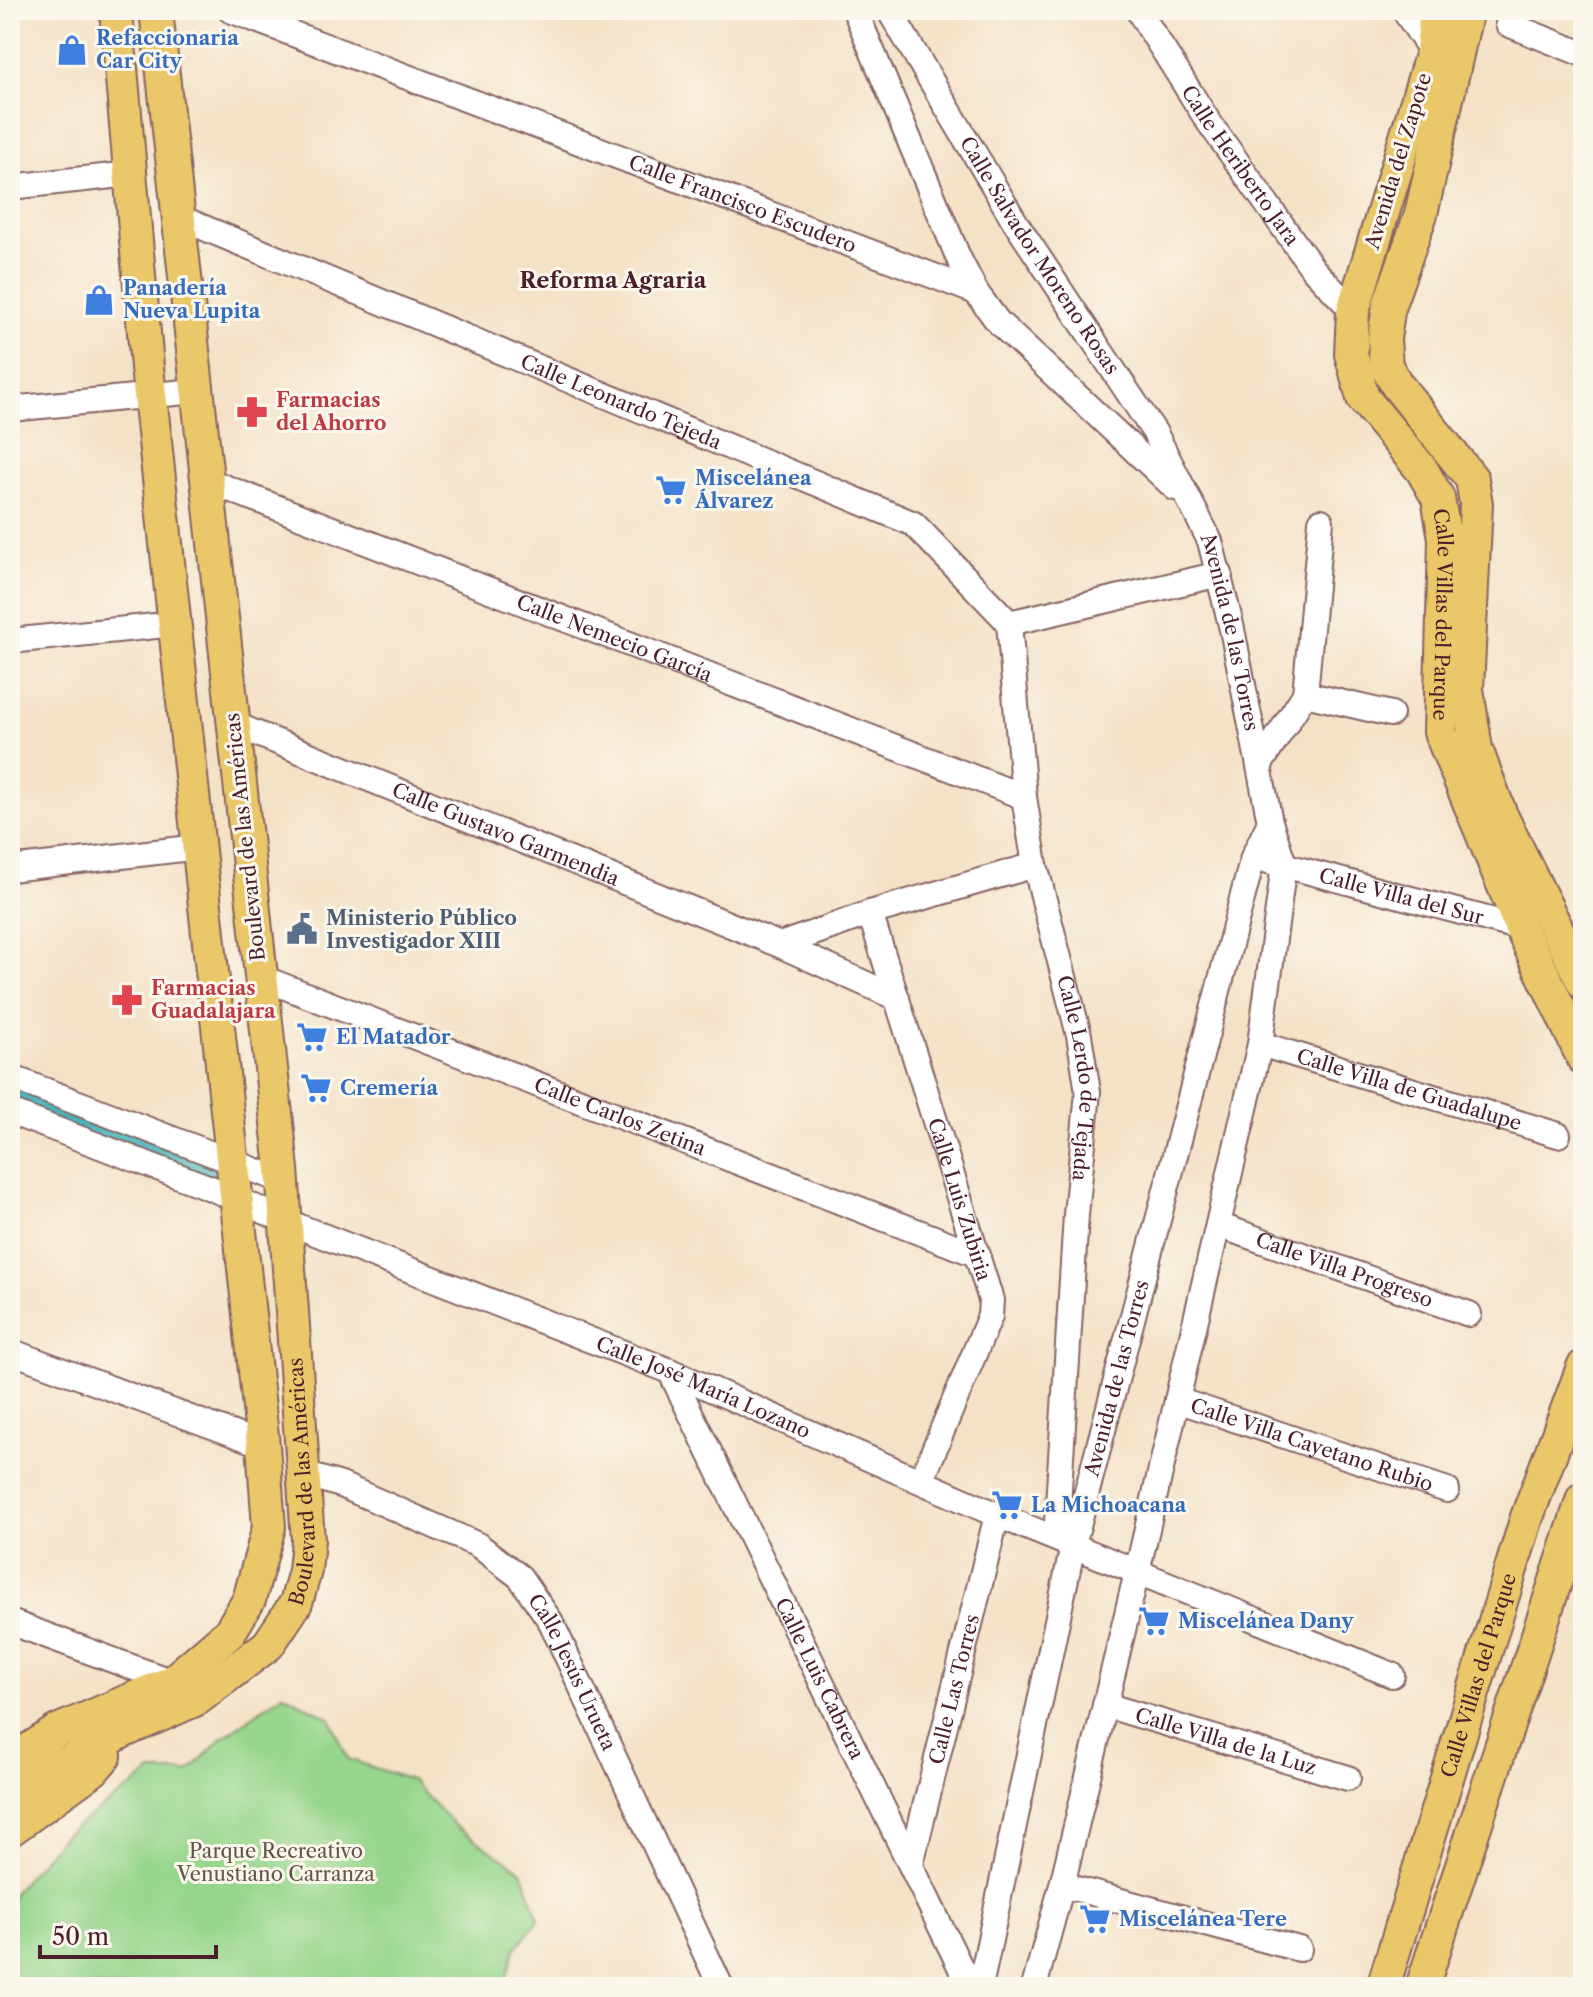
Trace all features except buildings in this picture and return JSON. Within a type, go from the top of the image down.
[{"type":"main road","name":"Boulevard de las Américas","points":[[10,1762],[57,1731],[172,1682],[229,1633],[249,1600],[269,1527],[263,1445],[150,395],[116,10]]},
{"type":"main road","name":"Boulevard de las Américas","points":[[10,1794],[122,1732],[197,1699],[268,1645],[296,1603],[305,1571],[308,1540],[283,1181],[156,10]]},
{"type":"main road","name":"Avenida del Zapote","points":[[1353,311],[1432,52],[1436,10]]},
{"type":"main road","name":"Avenida del Zapote","points":[[1389,305],[1421,214],[1467,10]]},
{"type":"main road","name":"Calle Villas del Parque","points":[[1389,305],[1384,339],[1386,366],[1397,385],[1472,479],[1476,504],[1467,689],[1476,749],[1501,815],[1583,982]]},
{"type":"main road","name":"Calle Villas del Parque","points":[[1353,311],[1351,354],[1363,398],[1422,470],[1438,498],[1445,539],[1440,732],[1521,928],[1583,1058]]},
{"type":"main road","name":"Calle Villas del Parque","points":[[1383,1987],[1527,1517],[1583,1367]]},
{"type":"main road","name":"Calle Villas del Parque","points":[[1422,1987],[1583,1498]]},
{"type":"main road","points":[[10,1742],[57,1731]]},
{"type":"main road","points":[[10,1830],[93,1770],[122,1732]]},
{"type":"street","name":"Calle Francisco Escudero","points":[[230,10],[976,292]]},
{"type":"street","points":[[855,10],[959,259],[976,292],[998,322],[1188,501]]},
{"type":"street","name":"Calle Salvador Moreno Rosas","points":[[889,10],[1017,225],[1155,433],[1188,501]]},
{"type":"street","name":"Calle Heriberto Jara","points":[[1138,10],[1208,121],[1313,269],[1353,311]]},
{"type":"street","points":[[1404,10],[1432,52]]},
{"type":"street","points":[[1508,24],[1583,54]]},
{"type":"street","points":[[10,187],[131,174]]},
{"type":"street","name":"Calle Leonardo Tejeda","points":[[178,217],[914,524],[1009,623]]},
{"type":"street","points":[[10,409],[196,391]]},
{"type":"street","name":"Calle Nemecio García","points":[[206,480],[1024,797]]},
{"type":"street","name":"Avenida de las Torres","points":[[1034,1987],[1062,1885],[1260,1044],[1284,864],[1270,822],[1220,574],[1210,541],[1188,501]]},
{"type":"street","name":"Avenida de las Torres","points":[[1259,766],[1305,694],[1321,521]]},
{"type":"street","points":[[1009,623],[1220,574]]},
{"type":"street","name":"Calle Lerdo de Tejada","points":[[1009,623],[1024,797],[1035,865],[1079,1035],[1088,1092],[1076,1215],[1064,1541]]},
{"type":"street","points":[[10,641],[175,624]]},
{"type":"street","points":[[1305,694],[1391,714]]},
{"type":"street","name":"Calle Gustavo Garmendia","points":[[233,724],[780,945],[897,998]]},
{"type":"street","name":"Avenida de las Torres","points":[[980,1987],[1064,1541],[1253,857],[1270,822]]},
{"type":"street","points":[[10,869],[199,847]]},
{"type":"street","name":"Calle Villa del Sur","points":[[1253,857],[1521,928]]},
{"type":"street","points":[[780,945],[870,913],[1035,865]]},
{"type":"street","name":"Calle Luis Zubiria","points":[[870,913],[991,1300],[990,1316],[921,1481]]},
{"type":"street","name":"Calle Carlos Zetina","points":[[260,977],[978,1255]]},
{"type":"street","name":"Calle Villa de Guadalupe","points":[[1260,1044],[1558,1135]]},
{"type":"street","points":[[10,1077],[283,1181]]},
{"type":"street","name":"Calle José María Lozano","points":[[10,1112],[213,1189],[670,1371],[997,1515],[1392,1675]]},
{"type":"street","name":"Calle Villa Progreso","points":[[1218,1225],[1469,1314]]},
{"type":"street","points":[[10,1351],[263,1445]]},
{"type":"street","name":"Calle Luis Cabrera","points":[[670,1371],[970,1987]]},
{"type":"street","name":"Calle Villa Cayetano Rubio","points":[[1177,1400],[1447,1490]]},
{"type":"street","name":"Calle Jesús Urueta","points":[[304,1474],[341,1485],[478,1545],[520,1577],[551,1622],[721,1987]]},
{"type":"street","name":"Calle Las Torres","points":[[911,1864],[997,1515]]},
{"type":"street","points":[[10,1622],[172,1682]]},
{"type":"street","name":"Calle Villa de la Luz","points":[[1105,1705],[1348,1778]]},
{"type":"street","points":[[1062,1885],[1299,1949]]},
{"type":"green space","name":"Parque Recreativo Venustiano Carranza","points":[[283,1694],[330,1718],[348,1759],[411,1780],[455,1826],[522,1871],[539,1920],[515,1949],[504,1987],[10,1987],[10,1906],[14,1892],[64,1835],[152,1772],[189,1772],[221,1739]]},
{"type":"waterway","points":[[10,1094],[209,1169]]},
{"type":"place","name":"Refaccionaria Car City","points":[[72,50]]},
{"type":"place","name":"Panadería Nueva Lupita","points":[[99,300]]},
{"type":"place","name":"Farmacias del Ahorro","points":[[252,412]]},
{"type":"place","name":"Miscelánea Álvarez","points":[[671,490]]},
{"type":"place","name":"Ministerio Público Investigador XIII","points":[[302,929]]},
{"type":"place","name":"Farmacias Guadalajara","points":[[127,1000]]},
{"type":"place","name":"El Matador","points":[[312,1037]]},
{"type":"place","name":"Cremería","points":[[316,1088]]},
{"type":"place","name":"La Michoacana","points":[[1007,1505]]},
{"type":"place","name":"Miscelánea Dany","points":[[1154,1621]]},
{"type":"place","name":"Miscelánea Tere","points":[[1095,1919]]},
{"type":"district","name":"Reforma Agraria","points":[[613,280]]}]
